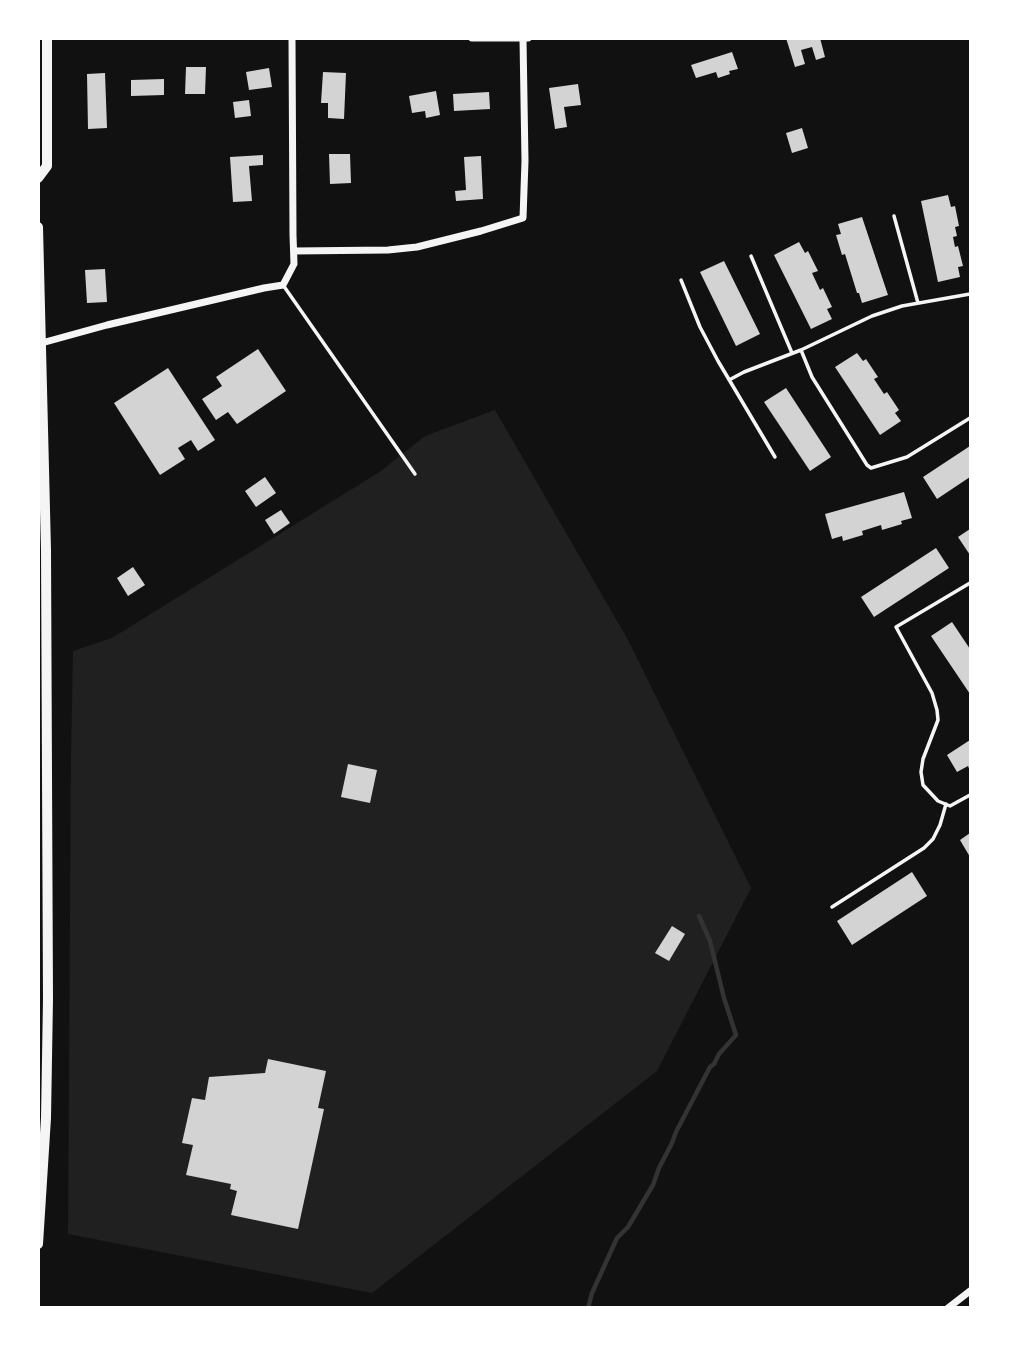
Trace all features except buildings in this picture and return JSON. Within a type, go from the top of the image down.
[{"type":"main road","points":[[38,178],[47,166],[47,38]]},
{"type":"main road","points":[[38,228],[47,591],[48,1039],[44,1173],[38,1244]]},
{"type":"street","points":[[40,344],[283,285],[294,264],[292,38]]},
{"type":"street","points":[[472,38],[528,38]]},
{"type":"street","points":[[294,251],[417,247],[523,218],[523,39]]},
{"type":"street","points":[[948,1307],[971,1291]]},
{"type":"lane","points":[[894,216],[918,303]]},
{"type":"lane","points":[[751,256],[792,353]]},
{"type":"lane","points":[[681,279],[700,327],[775,457]]},
{"type":"lane","points":[[283,285],[415,474]]},
{"type":"lane","points":[[729,380],[872,316],[918,303],[971,294]]},
{"type":"lane","points":[[801,350],[812,377],[871,468],[907,457],[971,418]]},
{"type":"lane","points":[[971,583],[896,627],[934,699],[938,720],[923,759],[923,785],[932,796],[950,806],[971,794]]},
{"type":"lane","points":[[832,907],[924,848],[933,839],[940,825],[946,804]]},
{"type":"shaded area","points":[[495,410],[628,640],[751,888],[657,1071],[372,1293],[68,1234],[73,651],[112,638],[381,471],[425,436]]},
{"type":"waterway","points":[[588,1308],[617,1238],[628,1227],[653,1185],[676,1132],[710,1067],[736,1035],[710,941],[699,916]]}]
